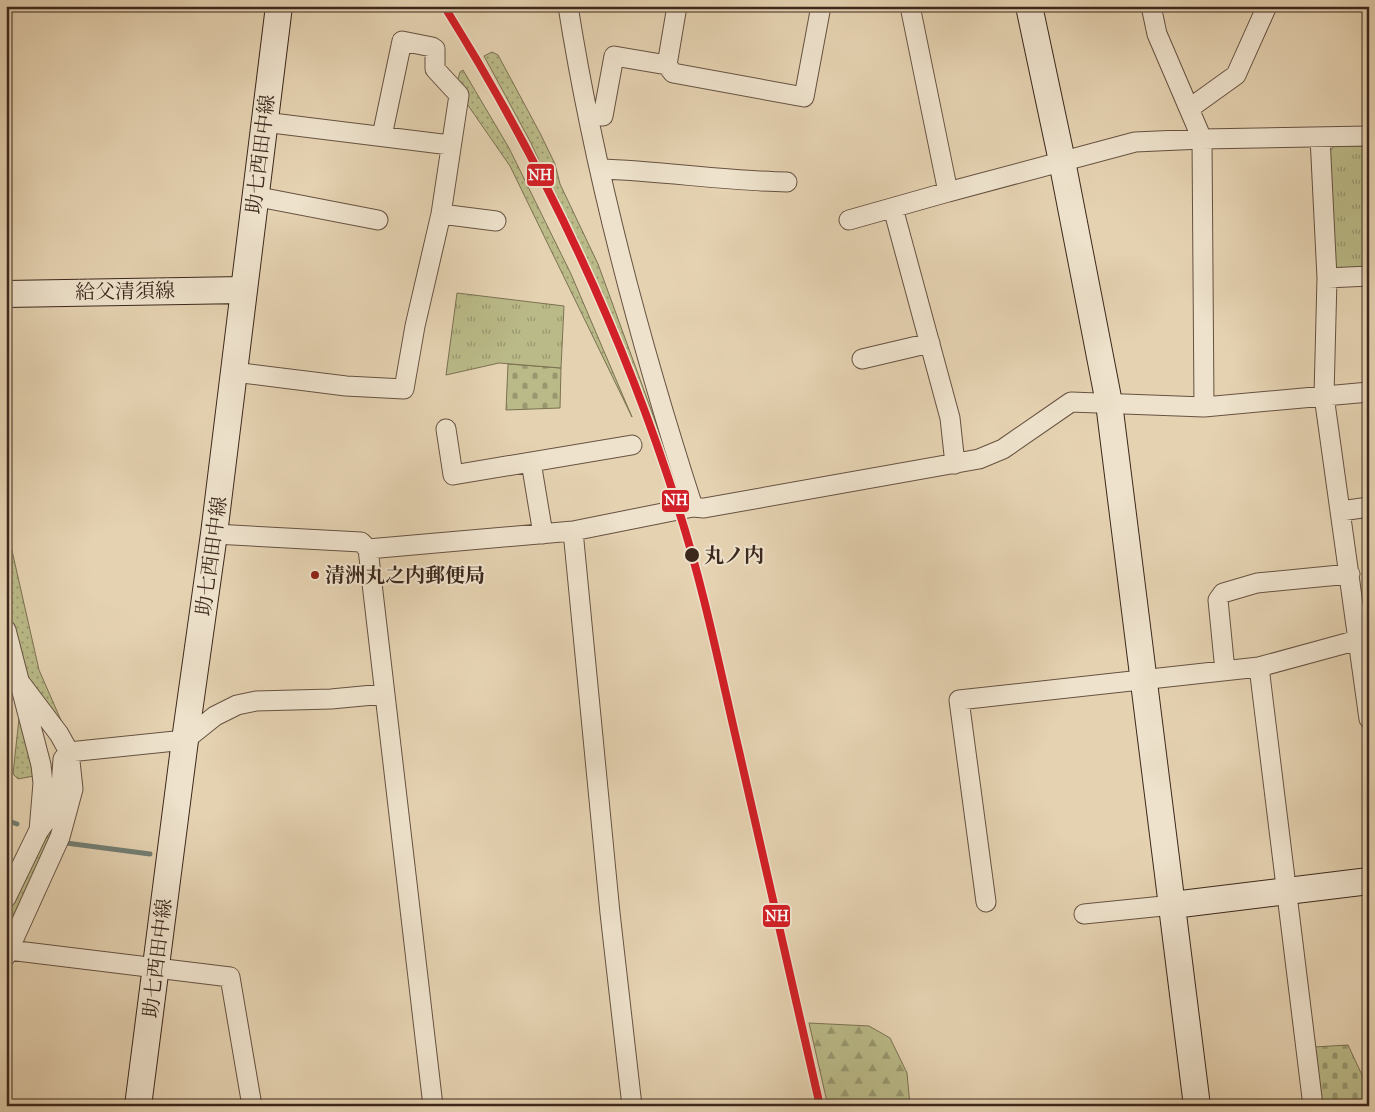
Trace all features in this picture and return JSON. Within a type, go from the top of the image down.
[{"type":"main road","name":"助七西田中線","points":[[138,1106],[185,740],[214,534],[254,196],[279,6]]},
{"type":"main road","points":[[1029,6],[1110,403],[1197,1106]]},
{"type":"main road","name":"給父清須線","points":[[6,294],[243,290]]},
{"type":"main road","points":[[1173,905],[1369,881]]},
{"type":"street","points":[[568,6],[588,114],[627,290],[656,394],[693,507]]},
{"type":"street","points":[[667,66],[677,6]]},
{"type":"street","points":[[588,114],[603,116],[614,56],[667,66],[673,73],[804,97],[822,6]]},
{"type":"street","points":[[910,6],[948,192]]},
{"type":"street","points":[[1151,6],[1157,34],[1202,139],[1204,407]]},
{"type":"street","points":[[1190,108],[1236,75],[1267,6]]},
{"type":"street","points":[[234,372],[346,386],[404,389],[415,326],[441,214],[451,157],[450,145],[458,95],[435,69],[435,49],[402,41],[382,136]]},
{"type":"street","points":[[264,122],[450,145]]},
{"type":"street","points":[[849,220],[1135,142],[1369,136]]},
{"type":"street","points":[[1320,137],[1327,278],[1324,396],[1350,574],[1364,639],[1369,719]]},
{"type":"street","points":[[600,169],[633,170],[741,181],[787,182]]},
{"type":"street","points":[[254,196],[378,220]]},
{"type":"street","points":[[893,208],[950,418],[955,464]]},
{"type":"street","points":[[441,214],[496,221]]},
{"type":"street","points":[[1327,278],[1369,276]]},
{"type":"street","points":[[862,359],[930,343]]},
{"type":"street","points":[[368,549],[573,531],[693,507],[704,508],[979,459],[1003,449],[1071,402],[1204,407],[1369,392]]},
{"type":"street","points":[[446,429],[453,475],[632,446]]},
{"type":"street","points":[[531,462],[543,534]]},
{"type":"street","points":[[1341,511],[1369,508]]},
{"type":"street","points":[[573,531],[610,913],[632,1106]]},
{"type":"street","points":[[214,534],[361,542],[368,549],[433,1106]]},
{"type":"street","points":[[1225,671],[1218,600],[1223,593],[1257,583],[1350,574]]},
{"type":"street","points":[[6,630],[40,765],[42,783],[38,832]]},
{"type":"street","points":[[986,902],[959,700],[1259,667],[1364,639]]},
{"type":"street","points":[[1259,667],[1313,1106]]},
{"type":"street","points":[[19,681],[59,734],[68,752],[73,789],[63,828],[8,953],[230,977],[252,1106]]},
{"type":"street","points":[[6,898],[38,832],[60,802],[63,759],[68,752],[185,740],[215,716],[237,705],[256,701],[331,699],[384,694]]},
{"type":"street","points":[[1084,914],[1173,905]]},
{"type":"green space","points":[[492,52],[498,55],[541,135],[555,164],[560,184],[598,264],[684,500],[680,505],[649,413],[531,143],[484,56]]},
{"type":"green space","points":[[463,70],[509,148],[571,274],[632,417],[510,166],[465,101],[457,82],[460,72]]},
{"type":"green space","points":[[1334,146],[1369,146],[1369,270],[1340,271],[1333,266],[1329,152]]},
{"type":"green space","points":[[457,293],[564,306],[561,368],[499,363],[446,375]]},
{"type":"green space","points":[[508,364],[561,368],[560,408],[506,410]]},
{"type":"green space","points":[[6,524],[39,670],[71,743],[26,681],[6,605]]},
{"type":"green space","points":[[20,709],[34,776],[18,779],[13,774]]},
{"type":"green space","points":[[63,807],[6,939],[6,912],[38,844]]},
{"type":"green space","points":[[809,1023],[869,1026],[890,1038],[907,1073],[910,1106],[828,1106]]},
{"type":"green space","points":[[1348,1045],[1369,1090],[1369,1106],[1321,1106],[1314,1047]]},
{"type":"waterway","points":[[6,820],[17,824]]},
{"type":"waterway","points":[[66,843],[150,854]]},
{"type":"transit line","name":"NH","points":[[444,6],[515,127],[578,251],[633,379],[657,445],[688,540],[704,600],[820,1106]]},
{"type":"place","name":"丸ノ内","points":[[692,555]]},
{"type":"place","name":"清洲丸之内郵便局","points":[[315,575]]}]
